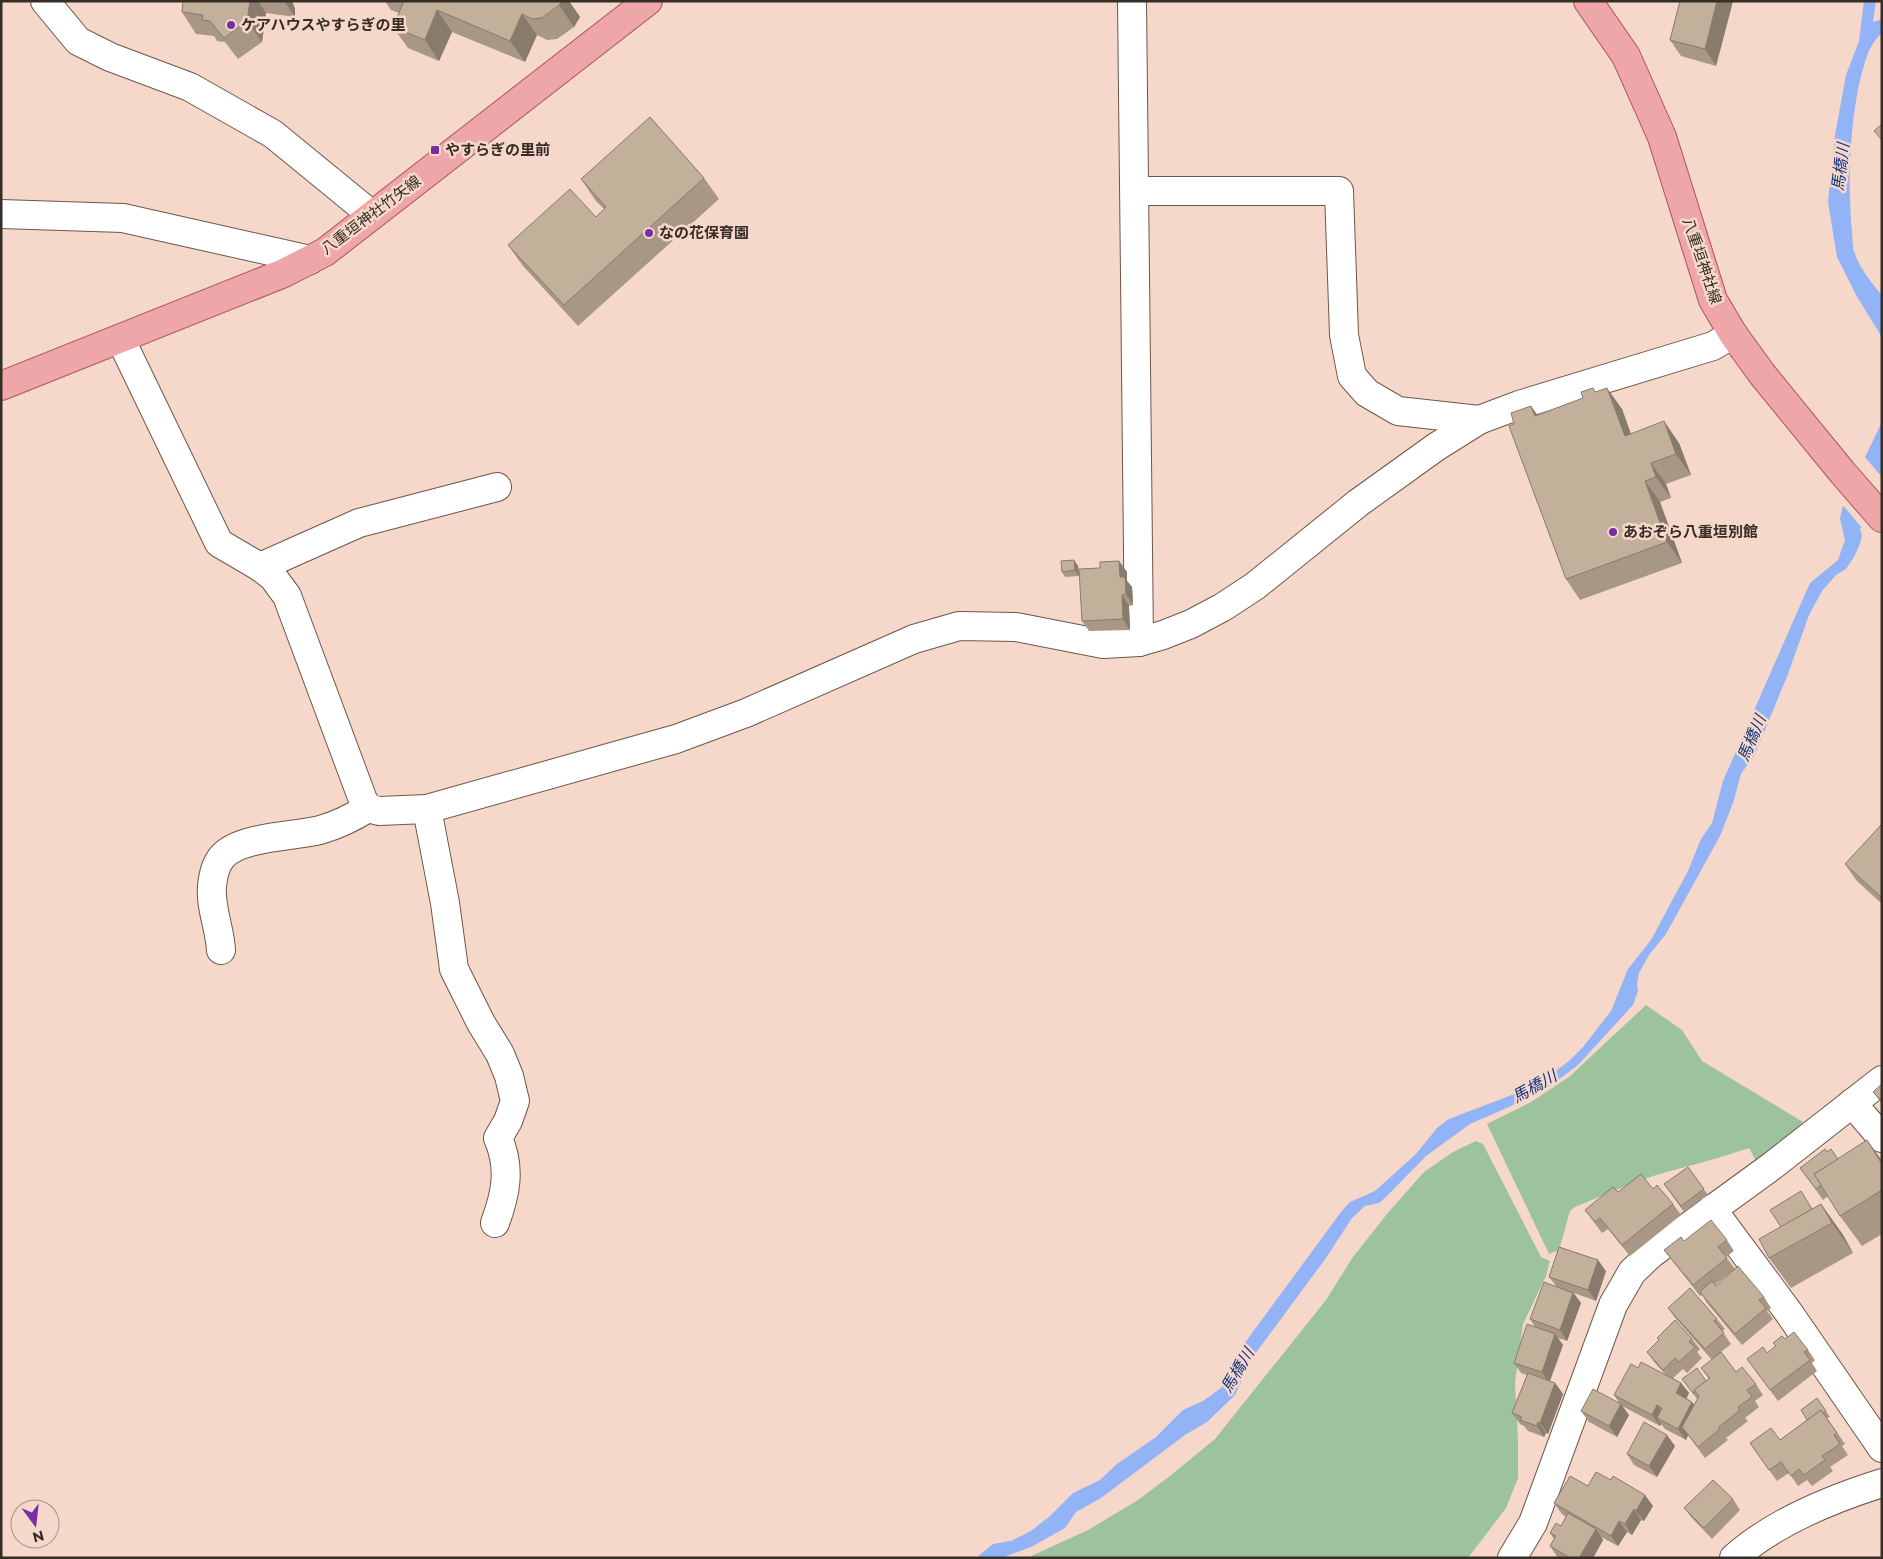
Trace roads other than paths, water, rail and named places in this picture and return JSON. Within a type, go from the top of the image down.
[{"type":"main road","name":"八重垣神社竹矢線","points":[[1,386],[121,340],[284,272],[326,252],[648,1]]},
{"type":"main road","name":"八重垣神社線","points":[[1588,1],[1626,56],[1662,137],[1713,300],[1733,334],[1846,476],[1882,518]]},
{"type":"street","points":[[45,1],[78,41],[110,57],[190,88],[273,134],[372,215]]},
{"type":"street","points":[[1132,1],[1139,642]]},
{"type":"street","points":[[1134,191],[1340,191],[1344,335],[1352,376],[1367,393],[1398,411],[1479,420]]},
{"type":"street","points":[[1,214],[124,218],[310,260]]},
{"type":"street","points":[[121,340],[219,543],[260,567],[273,577],[287,596],[362,800],[368,808],[379,811],[427,809],[676,739],[746,713],[914,639],[959,626],[1016,627],[1103,644],[1139,642],[1191,624],[1248,592],[1358,503],[1436,447],[1479,420],[1519,405],[1713,346],[1733,334]]},
{"type":"street","points":[[260,567],[359,522],[497,487]]},
{"type":"street","points":[[220,950],[220,937],[212,888],[215,870],[222,856],[241,845],[319,830],[344,823],[368,808]]},
{"type":"street","points":[[427,809],[445,903],[454,969],[481,1023],[500,1054],[509,1076],[514,1101],[508,1121],[498,1138],[505,1153],[505,1195],[495,1223]]},
{"type":"street","points":[[1517,1556],[1533,1523],[1593,1358],[1621,1289],[1632,1272],[1651,1254],[1772,1166],[1882,1080]]},
{"type":"street","points":[[1852,1103],[1882,1138]]},
{"type":"street","points":[[1712,1209],[1789,1313],[1882,1448]]},
{"type":"street","points":[[1734,1558],[1748,1545],[1809,1510],[1829,1501],[1882,1483]]},
{"type":"water","name":"馬橋川","points":[[1864,1],[1876,1],[1873,22],[1882,19],[1882,33],[1874,42],[1868,54],[1856,102],[1851,146],[1851,213],[1854,252],[1863,270],[1882,295],[1882,340],[1837,257],[1828,202],[1835,135],[1846,75],[1859,41]]},
{"type":"water","points":[[1882,422],[1882,511],[1854,480]]},
{"type":"water","name":"馬橋川","points":[[1848,486],[1863,525],[1860,529],[1862,535],[1860,544],[1846,569],[1836,575],[1822,591],[1809,615],[1788,674],[1755,754],[1741,774],[1733,803],[1720,836],[1666,934],[1649,955],[1639,973],[1638,991],[1633,1005],[1578,1065],[1550,1086],[1470,1124],[1426,1156],[1379,1203],[1365,1206],[1352,1218],[1326,1258],[1252,1358],[1235,1395],[1207,1422],[1185,1435],[1101,1498],[1076,1512],[1065,1528],[1031,1547],[1001,1558],[976,1558],[993,1544],[1011,1541],[1031,1531],[1050,1516],[1073,1493],[1100,1480],[1117,1464],[1156,1437],[1183,1410],[1203,1401],[1221,1388],[1227,1379],[1228,1369],[1244,1344],[1341,1212],[1350,1202],[1375,1191],[1415,1155],[1438,1127],[1449,1119],[1530,1088],[1569,1061],[1583,1047],[1611,1011],[1628,969],[1651,940],[1688,871],[1701,839],[1712,823],[1723,781],[1810,583],[1838,560],[1845,540],[1840,518]]},
{"type":"place","name":"ケアハウスやすらぎの里","points":[[231,25]]},
{"type":"place","name":"やすらぎの里前","points":[[435,150]]},
{"type":"place","name":"なの花保育園","points":[[649,233]]},
{"type":"place","name":"あおぞら八重垣別館","points":[[1613,532]]}]
